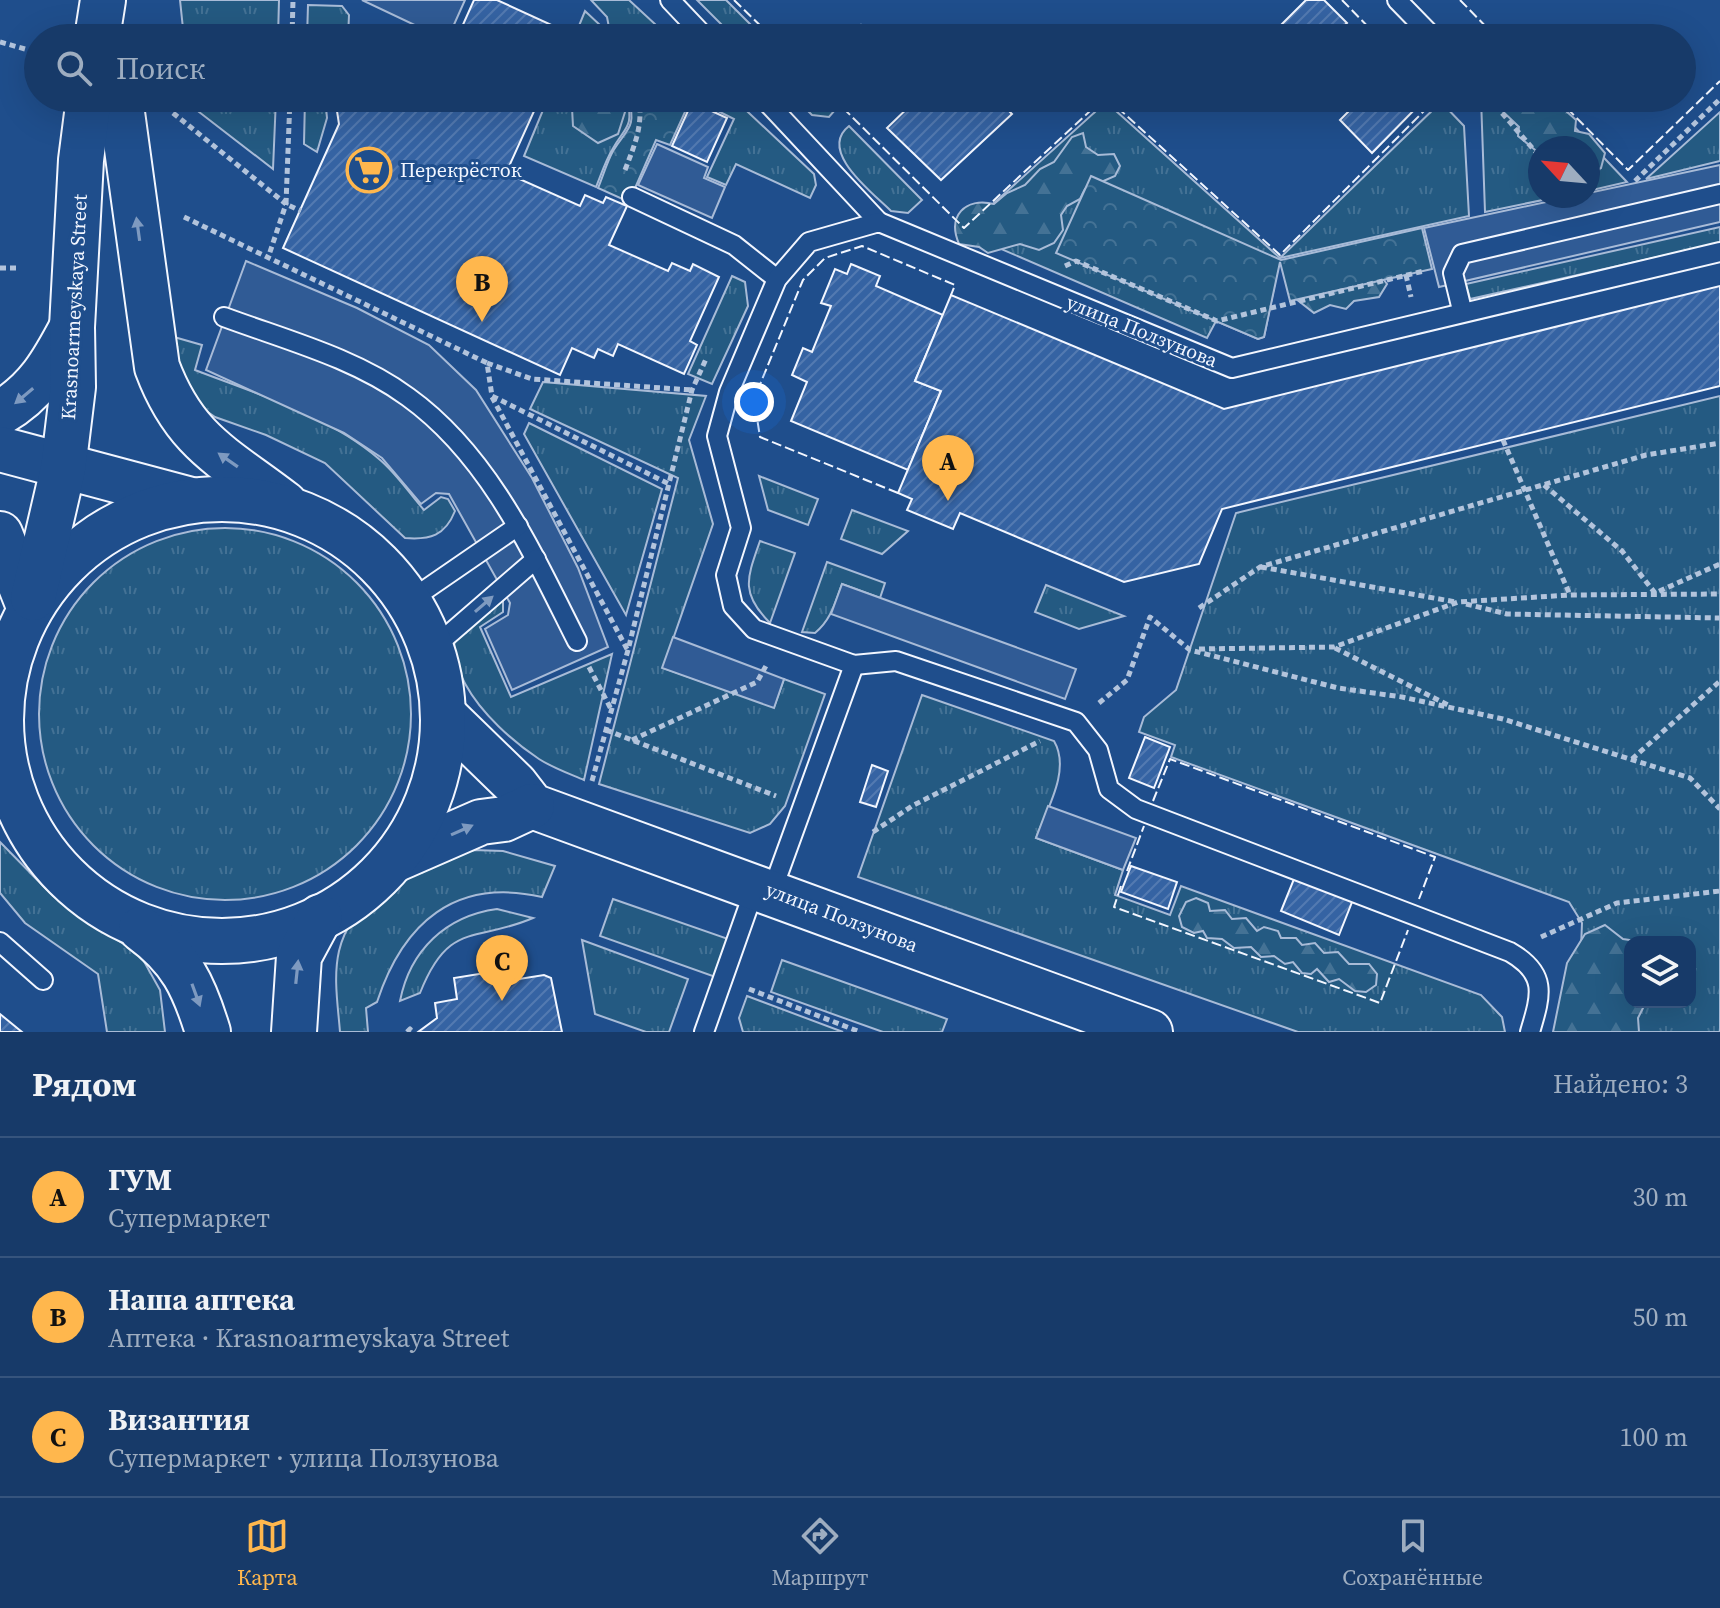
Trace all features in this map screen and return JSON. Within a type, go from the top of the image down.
[{"type":"main road","points":[[100,24],[105,0]]},
{"type":"main road","points":[[105,0],[109,24]]},
{"type":"main road","name":"Krasnoarmeyskaya Street","points":[[30,609],[63,469],[73,387],[72,327],[81,160],[87,112]]},
{"type":"main road","points":[[122,112],[157,367],[169,400],[201,443],[290,508],[350,539],[383,567],[409,601],[432,649],[446,717],[436,777],[419,821],[394,860],[359,892],[320,917],[277,935],[230,942],[181,939],[135,925]]},
{"type":"main road","points":[[0,413],[29,393],[48,372],[72,327]]},
{"type":"main road","points":[[0,449],[63,469],[191,500]]},
{"type":"main road","points":[[208,1032],[194,987],[164,946],[135,925],[98,905],[66,879],[39,847],[19,811],[10,784],[0,729],[2,687],[13,646],[30,609],[53,576],[82,548],[115,526],[152,509],[191,500],[232,498],[290,508]]},
{"type":"main road","points":[[0,534],[30,609]]},
{"type":"main road","points":[[394,860],[481,822],[504,819],[532,806],[515,784],[446,717]]},
{"type":"main road","name":"улица Ползунова","points":[[532,806],[764,888],[1083,1021],[1150,1032]]},
{"type":"main road","points":[[294,1032],[299,956],[320,917]]},
{"type":"lane","points":[[670,0],[693,24]]},
{"type":"lane","points":[[1397,0],[1420,24]]},
{"type":"lane","points":[[776,112],[879,222],[809,242],[777,279],[729,392],[717,436],[741,528],[726,575],[733,606],[754,629],[854,665],[896,661],[1076,722],[1098,750],[1109,789],[1136,809],[1510,952],[1528,963],[1538,980],[1539,1000],[1530,1032]]},
{"type":"lane","points":[[1462,310],[1453,273],[1462,254],[1720,194]]},
{"type":"lane","points":[[632,197],[734,245],[777,279]]},
{"type":"lane","name":"улица Ползунова","points":[[879,222],[1232,368],[1462,310],[1720,252]]},
{"type":"lane","points":[[224,317],[351,365],[410,398],[466,453],[518,526],[577,641]]},
{"type":"lane","points":[[409,601],[518,526]]},
{"type":"lane","points":[[432,649],[536,559]]},
{"type":"lane","points":[[704,1032],[723,979],[803,806],[854,665]]},
{"type":"lane","points":[[0,942],[43,980]]},
{"type":"path","points":[[292,24],[293,0]]},
{"type":"path","points":[[0,42],[24,49]]},
{"type":"path","points":[[1596,223],[1720,99]]},
{"type":"path","points":[[268,258],[286,204],[289,112]]},
{"type":"path","points":[[632,197],[626,187],[625,169],[638,140],[641,112]]},
{"type":"path","points":[[1501,112],[1528,143]]},
{"type":"path","points":[[173,113],[286,204],[301,211]]},
{"type":"path","points":[[184,217],[487,363],[532,379],[729,392]]},
{"type":"path","points":[[1053,271],[1076,261],[1217,321],[1458,263]]},
{"type":"path","points":[[0,268],[16,268]]},
{"type":"path","points":[[487,363],[492,396],[628,650]]},
{"type":"path","points":[[591,782],[628,650],[692,390]]},
{"type":"path","points":[[492,396],[669,484]]},
{"type":"path","points":[[1503,440],[1570,595]]},
{"type":"path","points":[[1199,608],[1260,567],[1646,455],[1720,443]]},
{"type":"path","points":[[1544,485],[1622,551],[1655,593]]},
{"type":"path","points":[[1655,593],[1720,564]]},
{"type":"path","points":[[1260,567],[1458,602],[1507,614],[1720,618]]},
{"type":"path","points":[[1190,650],[1334,647],[1458,602],[1570,595],[1720,594]]},
{"type":"path","points":[[1150,617],[1190,650],[1338,688],[1456,709],[1690,778],[1720,809]]},
{"type":"path","points":[[631,740],[757,682],[782,638]]},
{"type":"path","points":[[577,641],[612,711]]},
{"type":"path","points":[[1334,647],[1456,709]]},
{"type":"path","points":[[1632,759],[1720,681]]},
{"type":"path","points":[[606,730],[803,806]]},
{"type":"path","points":[[1510,952],[1617,903],[1720,891]]},
{"type":"path","points":[[723,979],[860,1032]]},
{"type":"green space","points":[[180,0],[279,0],[278,24],[183,24]]},
{"type":"green space","points":[[591,0],[629,0],[655,24],[608,24],[607,17]]},
{"type":"green space","points":[[697,0],[726,0],[750,24],[721,24]]},
{"type":"green space","points":[[308,5],[342,6],[349,15],[349,24],[307,24]]},
{"type":"green space","points":[[585,11],[599,24],[580,24]]},
{"type":"green space","points":[[199,112],[275,112],[273,169]]},
{"type":"green space","points":[[305,112],[326,112],[317,152],[304,144]]},
{"type":"green space","points":[[542,112],[629,112],[627,127],[596,187],[524,156]]},
{"type":"green space","points":[[572,112],[625,112],[618,134],[598,143],[573,126]]},
{"type":"green space","points":[[631,112],[685,112],[670,145],[656,140],[629,202],[598,188]]},
{"type":"green space","points":[[720,112],[748,112],[814,174],[816,185],[810,198],[736,164],[726,185],[707,177],[734,119]]},
{"type":"green space","points":[[809,112],[833,112],[829,117]]},
{"type":"green space","points":[[1095,112],[1117,112],[1280,258],[1264,337],[1258,339],[1216,321],[1207,338],[962,232]]},
{"type":"green space","points":[[1431,112],[1451,112],[1464,126],[1469,216],[1280,258]]},
{"type":"green space","points":[[1481,112],[1560,112],[1583,136],[1528,136],[1528,203],[1485,212]]},
{"type":"green space","points":[[1503,112],[1567,112],[1576,120],[1575,131],[1591,136],[1528,136],[1528,144],[1518,136],[1519,127]]},
{"type":"green space","points":[[1720,112],[1720,161],[1646,179]]},
{"type":"green space","points":[[849,126],[922,200],[908,213],[891,211],[851,171],[840,147],[841,136]]},
{"type":"green space","points":[[1083,133],[1086,147],[1098,155],[1114,154],[1120,166],[1115,176],[1085,189],[1080,199],[1067,206],[1061,215],[1063,230],[1054,243],[1039,250],[1020,244],[988,253],[979,247],[959,244],[955,225],[961,211],[975,203],[994,204],[1007,193],[1025,185],[1040,169],[1054,162],[1072,137]]},
{"type":"green space","points":[[1600,147],[1605,153],[1600,169]]},
{"type":"green space","points":[[1600,154],[1627,182],[1600,188]]},
{"type":"green space","points":[[1091,176],[1281,260],[1422,228],[1432,269],[1290,301],[1280,262],[1264,337],[1258,339],[1056,253]]},
{"type":"green space","points":[[1720,227],[1720,243],[1470,299],[1466,284]]},
{"type":"green space","points":[[1380,275],[1387,284],[1379,297],[1354,301],[1346,309],[1330,305],[1314,313],[1291,295]]},
{"type":"green space","points":[[732,276],[745,282],[748,306],[712,384],[688,374]]},
{"type":"green space","points":[[153,331],[202,345],[195,370],[291,407],[359,444],[391,471],[424,510],[441,497],[448,499],[455,511],[451,519],[436,535],[405,538],[325,463],[266,435],[215,417],[188,398]]},
{"type":"green space","points":[[543,382],[706,396],[689,440],[713,524],[663,668],[774,707],[784,679],[825,694],[785,806],[770,824],[750,833],[599,784],[678,478],[530,409]]},
{"type":"green space","points":[[1720,396],[1720,1032],[1556,1032],[1581,948],[1582,923],[1569,902],[1171,757],[1175,745],[1139,732],[1144,717],[1176,690],[1236,513]]},
{"type":"green space","points":[[529,423],[662,489],[626,615],[524,434]]},
{"type":"green space","points":[[759,476],[818,499],[808,525],[768,510]]},
{"type":"green space","points":[[852,510],[908,531],[882,554],[841,539]]},
{"type":"green space","points":[[225,528],[261,531],[296,542],[328,559],[357,582],[380,611],[397,643],[408,678],[411,714],[408,750],[397,785],[380,817],[357,846],[328,869],[296,886],[261,897],[225,900],[189,897],[154,886],[122,869],[93,846],[70,817],[53,785],[42,750],[39,714],[42,678],[53,643],[70,611],[93,582],[122,559],[154,542],[189,531]]},
{"type":"green space","points":[[760,541],[795,553],[770,623],[750,594],[750,575]]},
{"type":"green space","points":[[827,562],[885,583],[880,598],[842,584],[825,623],[815,633],[802,632]]},
{"type":"green space","points":[[1046,585],[1124,616],[1079,629],[1035,612]]},
{"type":"green space","points":[[483,594],[503,598],[503,612],[480,627],[511,697],[612,654],[584,780],[544,762],[519,744],[480,706],[465,684],[456,661],[455,638],[463,615]]},
{"type":"green space","points":[[922,695],[1054,741],[1059,752],[1059,777],[1036,838],[1123,870],[1115,895],[1170,915],[1181,886],[1481,995],[1502,1017],[1505,1032],[1298,1032],[858,877]]},
{"type":"green space","points":[[0,842],[53,896],[141,956],[160,990],[165,1032],[107,1032],[98,974],[25,923],[0,893]]},
{"type":"green space","points":[[473,850],[503,851],[555,866],[542,897],[511,893],[483,894],[458,901],[437,912],[402,949],[377,1002],[366,1008],[368,1032],[340,1032],[337,961],[347,930],[359,912],[374,897],[411,873]]},
{"type":"green space","points":[[1196,898],[1208,903],[1210,911],[1225,910],[1232,919],[1246,918],[1257,931],[1264,927],[1278,931],[1281,938],[1296,938],[1302,945],[1315,943],[1324,953],[1338,952],[1349,964],[1369,964],[1377,974],[1376,985],[1366,992],[1355,991],[1339,979],[1329,982],[1317,969],[1311,974],[1302,973],[1293,962],[1285,964],[1274,956],[1261,957],[1251,947],[1234,948],[1222,939],[1207,938],[1203,931],[1194,933],[1182,927],[1179,916],[1186,902]]},
{"type":"green space","points":[[613,899],[734,941],[721,979],[600,936]]},
{"type":"green space","points":[[497,909],[533,918],[453,944],[431,970],[420,993],[400,1001],[412,966],[433,938],[462,919]]},
{"type":"green space","points":[[1605,925],[1624,939],[1624,1008],[1643,1008],[1638,1018],[1639,1032],[1553,1032],[1567,963],[1585,934]]},
{"type":"green space","points":[[582,940],[688,979],[669,1032],[646,1032],[595,1014]]},
{"type":"green space","points":[[782,960],[947,1019],[942,1032],[883,1032],[771,992]]},
{"type":"green space","points":[[747,996],[843,1032],[743,1032],[739,1018]]},
{"type":"shaded area","points":[[362,0],[465,0],[454,24],[413,24]]},
{"type":"shaded area","points":[[657,144],[708,167],[704,178],[725,187],[712,218],[638,185]]},
{"type":"shaded area","points":[[1720,165],[1720,222],[1439,287],[1424,228],[1528,206],[1600,208],[1600,191]]},
{"type":"shaded area","points":[[246,261],[357,308],[429,345],[476,390],[532,478],[578,568],[608,647],[512,690],[485,629],[508,615],[510,603],[449,494],[436,493],[421,504],[382,458],[344,433],[206,370]]},
{"type":"shaded area","points":[[842,584],[1076,669],[1065,699],[831,614]]},
{"type":"shaded area","points":[[673,637],[784,679],[774,708],[662,668]]},
{"type":"shaded area","points":[[1048,806],[1136,838],[1123,870],[1036,838]]},
{"type":"building","points":[[474,0],[497,0],[549,24],[463,24]]},
{"type":"building","points":[[1306,0],[1324,0],[1347,23],[1346,24],[1282,24]]},
{"type":"building","points":[[337,112],[534,112],[506,173],[580,206],[585,195],[603,203],[606,197],[627,206],[609,245],[668,271],[672,263],[690,271],[693,264],[719,277],[690,341],[697,345],[684,374],[618,344],[613,356],[598,349],[594,358],[572,348],[560,375],[283,248],[339,124]]},
{"type":"building","points":[[687,112],[714,112],[727,118],[707,162],[672,146]]},
{"type":"building","points":[[904,112],[1012,114],[941,180],[887,128]]},
{"type":"building","points":[[1348,112],[1412,112],[1372,153],[1340,120]]},
{"type":"building","points":[[851,264],[880,276],[876,286],[943,315],[915,381],[941,391],[908,470],[791,421],[807,382],[792,375],[803,348],[812,352],[831,306],[821,303],[835,269],[847,274]]},
{"type":"building","points":[[1720,286],[1720,386],[1222,509],[1199,564],[1124,582],[960,513],[953,529],[907,510],[912,499],[898,493],[941,391],[915,381],[951,295],[1224,409]]},
{"type":"building","points":[[1145,737],[1170,747],[1154,788],[1129,778]]},
{"type":"building","points":[[872,765],[888,771],[876,807],[860,802]]},
{"type":"building","points":[[1131,866],[1177,882],[1168,909],[1121,892]]},
{"type":"building","points":[[1296,874],[1354,897],[1339,935],[1281,911]]},
{"type":"building","points":[[504,970],[506,981],[544,975],[551,978],[562,1032],[418,1032],[437,1018],[435,1003],[457,999],[454,978]]},
{"type":"building","points":[[0,1014],[22,1032],[0,1032]]},
{"type":"fence","points":[[734,0],[759,24]]},
{"type":"fence","points":[[1342,0],[1365,24]]},
{"type":"fence","points":[[1460,0],[1483,24]]},
{"type":"fence","points":[[1696,104],[1720,81]]},
{"type":"fence","points":[[847,112],[964,228],[1089,112]]},
{"type":"fence","points":[[1122,112],[1280,255],[1423,112]]},
{"type":"fence","points":[[1571,112],[1628,170],[1688,112]]},
{"type":"fence","points":[[898,493],[760,437],[754,399],[803,280],[825,258],[862,246],[955,285],[951,295]]},
{"type":"fence","points":[[1153,801],[1170,759],[1435,857],[1419,899]]},
{"type":"fence","points":[[1127,871],[1144,826]]},
{"type":"fence","points":[[1121,886],[1114,907],[1380,1003],[1408,930]]},
{"type":"place","name":"Перекрёсток","points":[[369,170]]},
{"type":"place","name":"Наша аптека","points":[[482,322]]},
{"type":"place","name":"ГУМ","points":[[948,501]]},
{"type":"place","name":"Византия","points":[[502,1001]]}]
